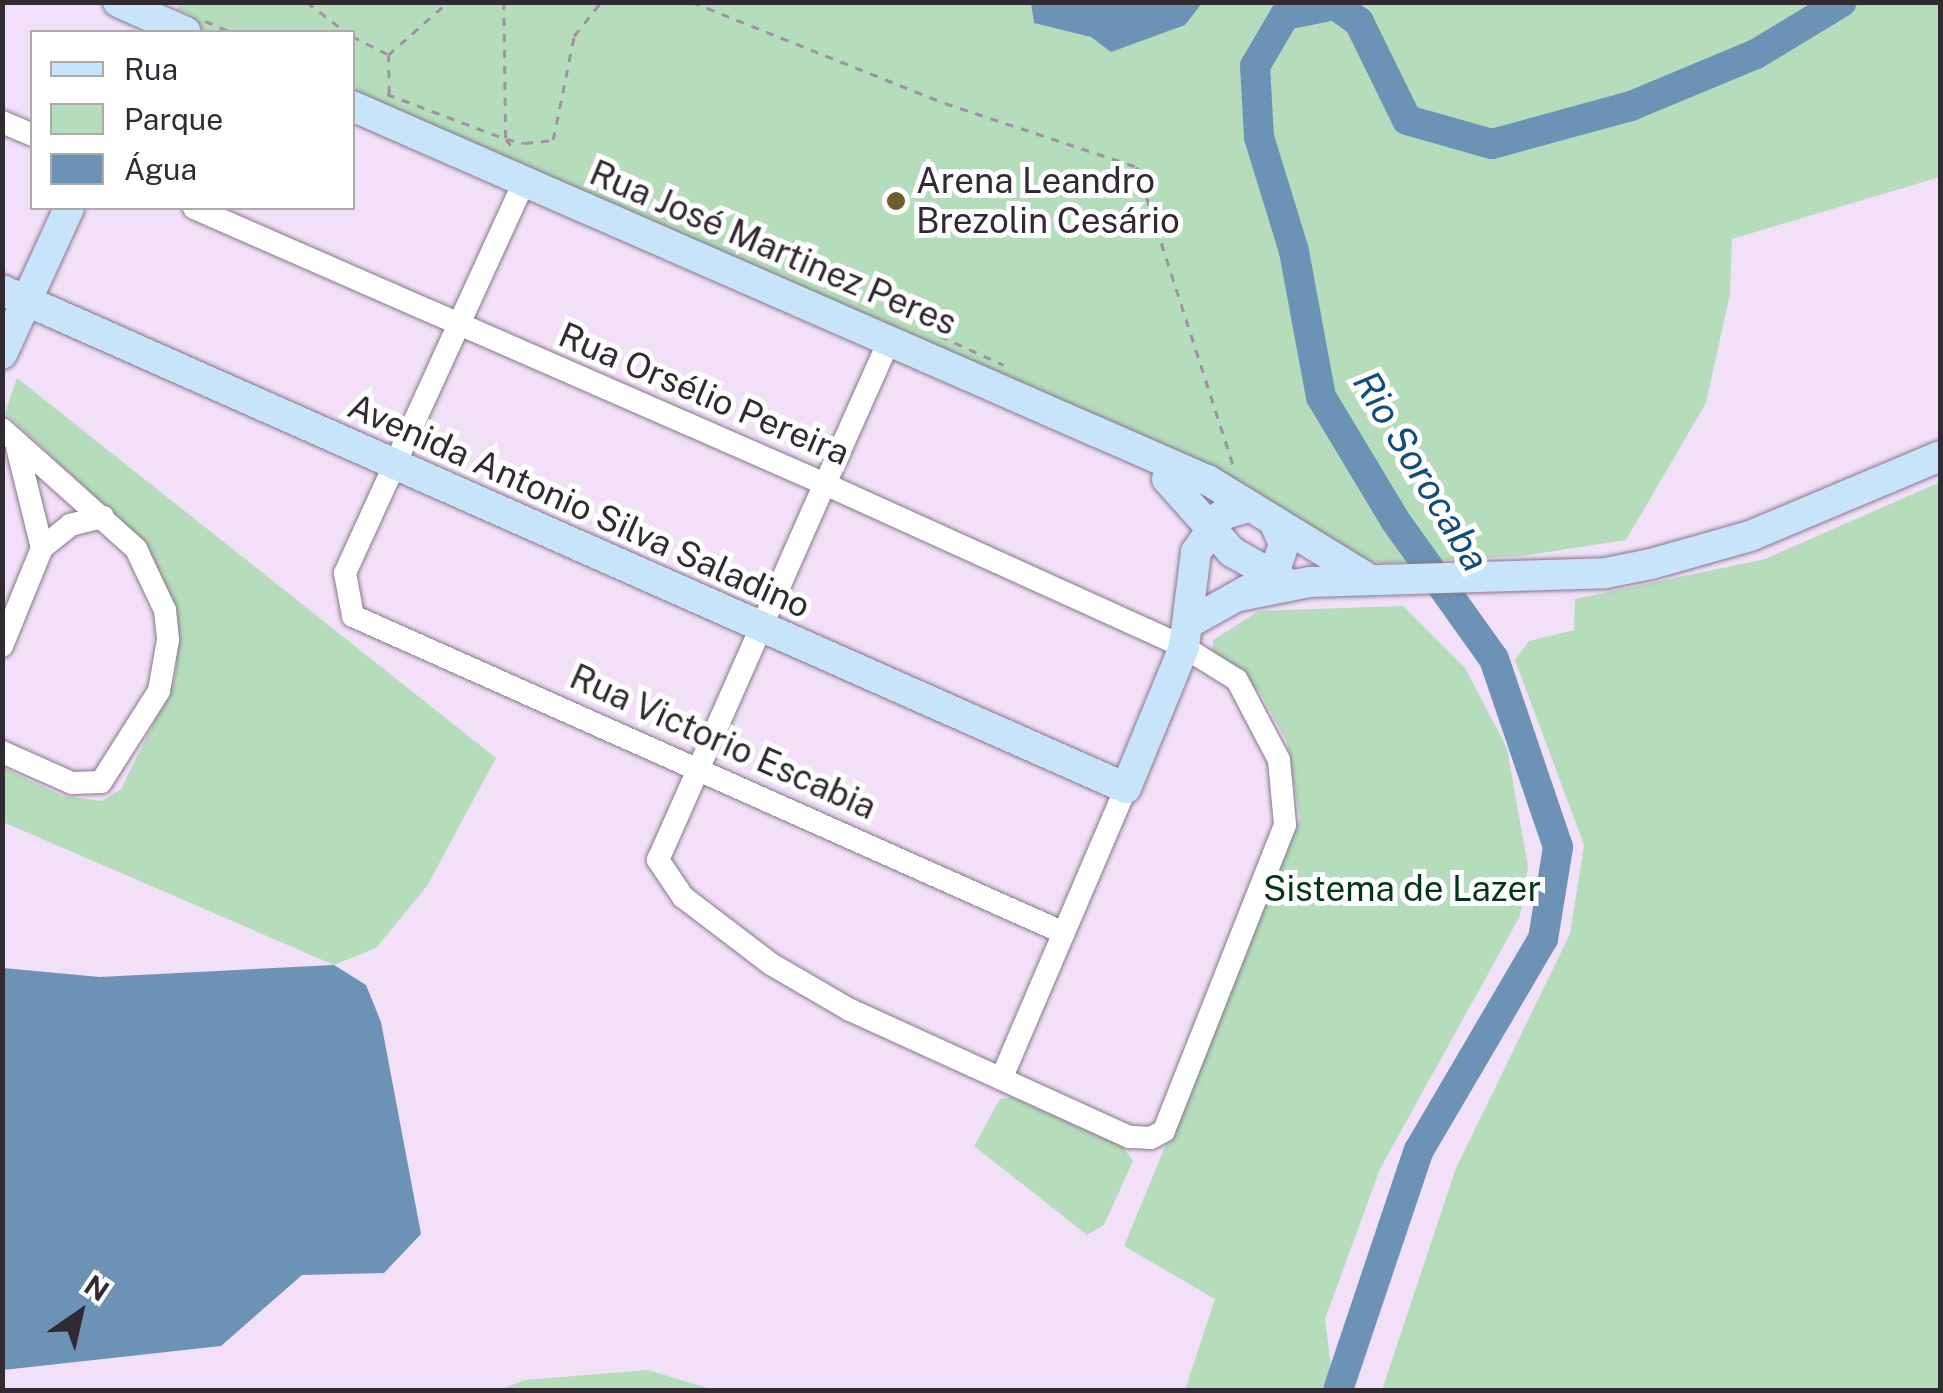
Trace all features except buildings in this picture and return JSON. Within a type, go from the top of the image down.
[{"type":"main road","points":[[118,2],[182,30]]},
{"type":"main road","name":"Rua José Martinez Peres","points":[[355,107],[890,339],[1165,470],[1255,504],[1375,579]]},
{"type":"main road","points":[[2,354],[21,304],[67,210]]},
{"type":"main road","name":"Avenida Antonio Silva Saladino","points":[[21,304],[394,464],[760,630],[1126,788]]},
{"type":"main road","points":[[1187,635],[1239,596],[1281,580],[1480,577],[1651,564],[1750,536],[1940,456]]},
{"type":"main road","points":[[1165,470],[1194,565]]},
{"type":"main road","name":"Rua José Martinez Peres","points":[[1165,470],[1210,531],[1281,580]]},
{"type":"main road","points":[[1126,788],[1187,635],[1194,565],[1210,531],[1233,508],[1255,504],[1284,544],[1281,580]]},
{"type":"street","points":[[2,122],[30,134]]},
{"type":"street","points":[[394,464],[524,182]]},
{"type":"street","name":"Rua Orsélio Pereira","points":[[198,210],[456,325],[1187,635]]},
{"type":"street","points":[[890,339],[658,860],[682,897],[771,964],[850,1010],[1130,1137],[1164,1131],[1285,826],[1287,792],[1250,693],[1187,635]]},
{"type":"street","points":[[2,752],[72,783],[101,782],[159,691],[165,610],[144,560],[6,432]]},
{"type":"street","points":[[6,432],[42,548]]},
{"type":"street","name":"Rua Victorio Escabia","points":[[394,464],[345,573],[353,616],[1064,932]]},
{"type":"street","points":[[2,646],[42,548],[70,525],[103,518]]},
{"type":"street","points":[[1002,1077],[1126,788]]},
{"type":"path","points":[[307,2],[343,30]]},
{"type":"path","points":[[388,55],[448,2]]},
{"type":"path","points":[[504,2],[506,139],[525,143],[553,140],[574,36],[602,2]]},
{"type":"path","points":[[692,2],[945,102],[1137,167],[1255,504]]},
{"type":"path","points":[[355,38],[388,55]]},
{"type":"path","points":[[388,55],[390,94]]},
{"type":"green space","points":[[179,2],[1940,3],[1940,177],[1732,239],[1730,294],[1706,403],[1626,540],[1522,556],[1383,563],[1356,559],[355,98],[355,30],[202,30],[189,25],[193,16],[177,9]]},
{"type":"green space","points":[[17,378],[496,758],[427,886],[376,948],[334,965],[3,822],[3,768],[63,796],[102,801],[121,789],[175,680],[178,632],[148,546],[5,413]]},
{"type":"green space","points":[[1940,482],[1940,1390],[1382,1390],[1456,1168],[1570,934],[1584,845],[1515,660],[1529,641],[1574,630],[1575,599],[1765,559]]},
{"type":"green space","name":"Sistema de Lazer","points":[[1403,606],[1465,668],[1507,748],[1528,867],[1520,916],[1380,1169],[1325,1319],[1331,1366],[1321,1390],[1185,1390],[1215,1299],[1124,1246],[1300,819],[1287,742],[1260,692],[1212,656],[1213,640],[1259,611]]},
{"type":"green space","points":[[1012,1097],[1122,1146],[1133,1161],[1104,1225],[1087,1235],[974,1146],[1000,1099]]},
{"type":"green space","points":[[648,1370],[714,1390],[499,1390],[525,1380]]},
{"type":"water","points":[[1031,2],[1202,3],[1185,25],[1111,52],[1091,37],[1034,23]]},
{"type":"water","points":[[334,965],[366,985],[381,1022],[421,1234],[384,1273],[302,1275],[221,1346],[3,1370],[3,968],[100,977]]},
{"type":"waterway","name":"Rio Sorocaba","points":[[1338,1390],[1419,1150],[1543,939],[1558,847],[1494,659],[1395,520],[1321,397],[1294,251],[1259,137],[1255,66],[1285,15],[1335,5],[1359,22],[1407,120],[1492,144],[1631,106],[1756,54],[1842,2]]},
{"type":"place","name":"Arena Leandro Brezolin Cesário","points":[[896,201]]}]
